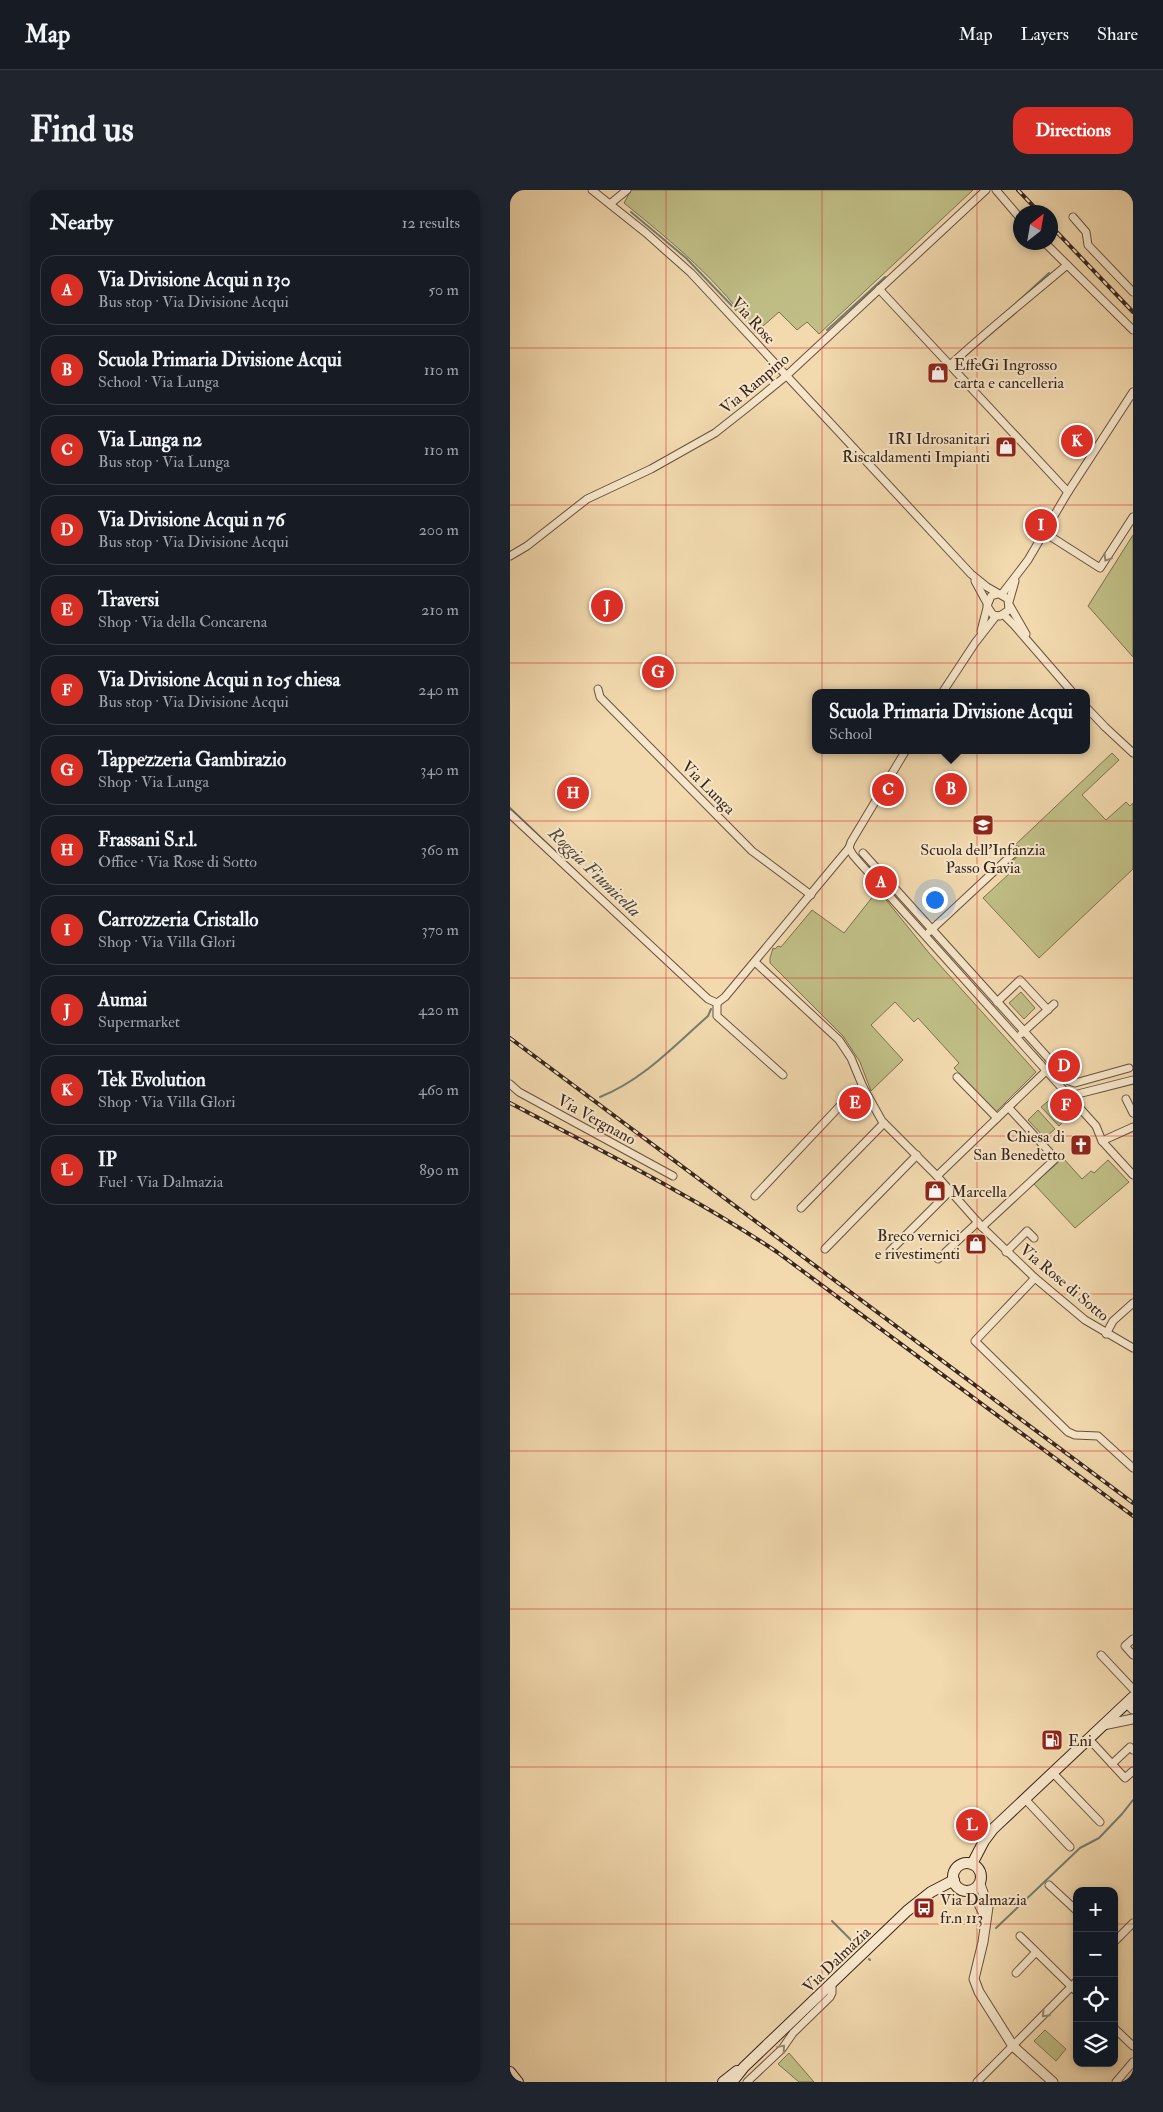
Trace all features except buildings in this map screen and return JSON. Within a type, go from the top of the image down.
[{"type":"main road","points":[[972,1864],[984,1841],[993,1829],[1131,1702]]},
{"type":"main road","points":[[966,1863],[972,1864],[980,1872],[980,1884],[975,1889],[969,1891],[959,1888],[954,1880],[954,1872],[958,1867],[966,1863]]},
{"type":"main road","name":"Via Dalmazia","points":[[732,2082],[744,2067],[907,1911],[931,1892],[954,1880]]},
{"type":"main road","name":"Via Dalmazia","points":[[722,2082],[733,2072],[744,2067]]},
{"type":"main road","points":[[510,2072],[518,2082]]},
{"type":"street","name":"Via Rose","points":[[592,190],[691,273],[971,574],[1000,594]]},
{"type":"street","points":[[610,204],[627,190]]},
{"type":"street","name":"Via Rampino","points":[[510,556],[527,546],[587,499],[651,469],[715,433],[786,376],[986,190]]},
{"type":"street","points":[[996,190],[1013,210]]},
{"type":"street","points":[[1073,217],[1086,232],[1088,245],[1133,292]]},
{"type":"street","points":[[1052,250],[1133,330]]},
{"type":"street","points":[[950,365],[983,334],[1067,265]]},
{"type":"street","points":[[879,289],[1068,492]]},
{"type":"street","points":[[945,689],[975,643],[984,624],[987,604],[991,596],[1000,594],[1017,577],[1068,492],[1133,392]]},
{"type":"street","points":[[1045,533],[1100,568],[1133,517]]},
{"type":"street","name":"Via Rose","points":[[971,574],[987,604]]},
{"type":"street","points":[[975,643],[1010,604],[1017,577]]},
{"type":"street","points":[[1000,594],[1010,604],[1034,647]]},
{"type":"street","points":[[987,604],[990,613],[1000,616],[1034,647],[1070,689]]},
{"type":"street","name":"Via Lunga","points":[[598,689],[600,697],[752,851],[811,895]]},
{"type":"street","points":[[1090,711],[1133,753]]},
{"type":"street","points":[[717,1002],[725,997],[755,962],[849,848],[904,754]]},
{"type":"street","points":[[510,814],[701,993],[708,999],[717,1002]]},
{"type":"street","points":[[849,848],[852,855],[1070,1096],[1096,1126],[1102,1141],[1133,1175]]},
{"type":"street","points":[[926,936],[1017,850]]},
{"type":"street","points":[[862,853],[1072,1083],[1129,1068]]},
{"type":"street","name":"Via Rose di Sotto","points":[[755,962],[839,1040],[851,1058],[862,1087],[873,1108],[884,1123],[937,1176],[1006,1252],[1085,1320],[1106,1334],[1133,1348]]},
{"type":"street","points":[[997,1002],[1020,980],[1051,1007],[1017,1038]]},
{"type":"street","points":[[717,1002],[717,1016],[783,1075]]},
{"type":"street","points":[[937,1176],[1008,1107],[1055,1066]]},
{"type":"street","points":[[1109,1074],[1112,1086]]},
{"type":"street","points":[[958,1077],[997,1118]]},
{"type":"street","points":[[1070,1096],[1133,1080]]},
{"type":"street","name":"Via Vergnano","points":[[510,1084],[519,1092],[673,1176]]},
{"type":"street","points":[[755,1196],[854,1092],[862,1087]]},
{"type":"street","points":[[1126,1099],[1133,1113]]},
{"type":"street","points":[[938,1259],[1054,1160],[1054,1157],[1008,1107]]},
{"type":"street","points":[[802,1208],[884,1123]]},
{"type":"street","points":[[1102,1141],[1133,1127]]},
{"type":"street","points":[[825,1249],[916,1155]]},
{"type":"street","points":[[890,1251],[950,1191]]},
{"type":"street","name":"Via Rose di Sotto","points":[[1006,1252],[1027,1231],[1034,1238]]},
{"type":"street","points":[[1035,1278],[975,1341],[1068,1432],[1075,1435],[1098,1436],[1133,1468]]},
{"type":"street","points":[[1106,1334],[1113,1321],[1133,1303]]},
{"type":"street","points":[[1133,1639],[1125,1646],[1133,1654]]},
{"type":"street","points":[[1101,1655],[1133,1689]]},
{"type":"street","points":[[1104,1725],[1133,1719]]},
{"type":"street","points":[[1089,1739],[1125,1778],[1133,1771]]},
{"type":"street","points":[[1112,1764],[1130,1747],[1133,1750]]},
{"type":"street","points":[[1053,1773],[1100,1822]]},
{"type":"street","points":[[1025,1799],[1070,1847]]},
{"type":"street","points":[[980,1884],[988,1907],[983,1942],[974,1979],[979,1992],[1014,2046],[1053,2082]]},
{"type":"street","points":[[1049,1884],[1073,1907]]},
{"type":"street","points":[[969,1891],[977,1900],[987,1918]]},
{"type":"street","points":[[1118,1938],[1133,1923]]},
{"type":"street","points":[[1020,1936],[1073,1985]]},
{"type":"street","points":[[1016,1973],[1036,1952]]},
{"type":"street","points":[[747,2082],[782,2049],[793,2033],[830,1997],[832,1982]]},
{"type":"street","points":[[977,2082],[1073,1989]]},
{"type":"street","points":[[1118,2032],[1133,2046]]},
{"type":"street","points":[[1116,2082],[1133,2062]]},
{"type":"shaded area","points":[[631,190],[973,190],[819,334],[807,322],[797,330],[779,312],[755,333],[727,296],[711,279],[624,203]]},
{"type":"shaded area","points":[[1133,535],[1133,657],[1088,606]]},
{"type":"shaded area","points":[[1112,753],[1119,760],[1082,795],[1106,820],[1126,802],[1130,806],[1133,803],[1133,869],[1039,958],[983,898],[1010,873],[1005,868],[1021,853],[1015,845]]},
{"type":"shaded area","points":[[878,890],[929,953],[1036,1072],[996,1112],[954,1068],[959,1063],[918,1018],[914,1022],[895,1002],[871,1025],[903,1060],[871,1091],[860,1062],[843,1036],[770,963],[773,948],[781,947],[812,910],[844,933]]},
{"type":"shaded area","points":[[1021,992],[1035,1008],[1024,1019],[1009,1003]]},
{"type":"shaded area","points":[[1052,1098],[1069,1116],[1059,1126],[1041,1107]]},
{"type":"shaded area","points":[[1038,1110],[1055,1129],[1045,1138],[1028,1120]]},
{"type":"shaded area","points":[[1063,1158],[1082,1179],[1091,1171],[1094,1173],[1108,1160],[1129,1182],[1075,1228],[1034,1184]]},
{"type":"shaded area","points":[[1045,2030],[1066,2049],[1056,2061],[1034,2041]]},
{"type":"shaded area","points":[[789,2053],[814,2082],[799,2082],[778,2064]]},
{"type":"waterway","name":"Roggia Fiumicella","points":[[631,212],[686,258],[736,310]]},
{"type":"waterway","name":"Roggia Fiumicella","points":[[1012,307],[1049,273]]},
{"type":"waterway","name":"Roggia Fiumicella","points":[[827,330],[885,277]]},
{"type":"waterway","name":"Roggia Fiumicella","points":[[510,808],[579,874]]},
{"type":"waterway","name":"Roggia Fiumicella","points":[[600,1097],[616,1090],[644,1072],[708,1016],[711,1009]]},
{"type":"waterway","points":[[996,1928],[1080,1848],[1099,1838],[1133,1800]]},
{"type":"waterway","points":[[832,1921],[857,1946]]},
{"type":"railway","points":[[1018,190],[1032,205]]},
{"type":"railway","points":[[1058,233],[1133,312]]},
{"type":"railway","points":[[510,1038],[1133,1503]]},
{"type":"railway","points":[[510,1103],[679,1192],[777,1252],[1133,1516]]},
{"type":"place","name":"EffeGi Ingrosso carta e cancelleria","points":[[938,373]]},
{"type":"place","name":"Tek Evolution","points":[[1077,441]]},
{"type":"place","name":"IRI Idrosanitari Riscaldamenti Impianti","points":[[1006,447]]},
{"type":"place","name":"Carrozzeria Cristallo","points":[[1041,525]]},
{"type":"place","name":"Aumai","points":[[607,606]]},
{"type":"place","name":"Tappezzeria Gambirazio","points":[[658,672]]},
{"type":"place","name":"Scuola Primaria Divisione Acqui","points":[[951,789]]},
{"type":"place","name":"Via Lunga n2","points":[[888,790]]},
{"type":"place","name":"Frassani S.r.l.","points":[[573,793]]},
{"type":"place","name":"Scuola dell'Infanzia Passo Gavia","points":[[983,825]]},
{"type":"place","name":"Via Divisione Acqui n 130","points":[[881,882]]},
{"type":"place","name":"Via Divisione Acqui n 76","points":[[1064,1066]]},
{"type":"place","name":"Traversi","points":[[855,1103]]},
{"type":"place","name":"Via Divisione Acqui n 105 chiesa","points":[[1066,1105]]},
{"type":"place","name":"Chiesa di San Benedetto","points":[[1081,1145]]},
{"type":"place","name":"Marcella","points":[[935,1191]]},
{"type":"place","name":"Breco vernici e rivestimenti","points":[[976,1244]]},
{"type":"place","name":"Eni","points":[[1052,1740]]},
{"type":"place","name":"IP","points":[[972,1825]]},
{"type":"place","name":"Via Dalmazia fr.n 113","points":[[924,1908]]}]
